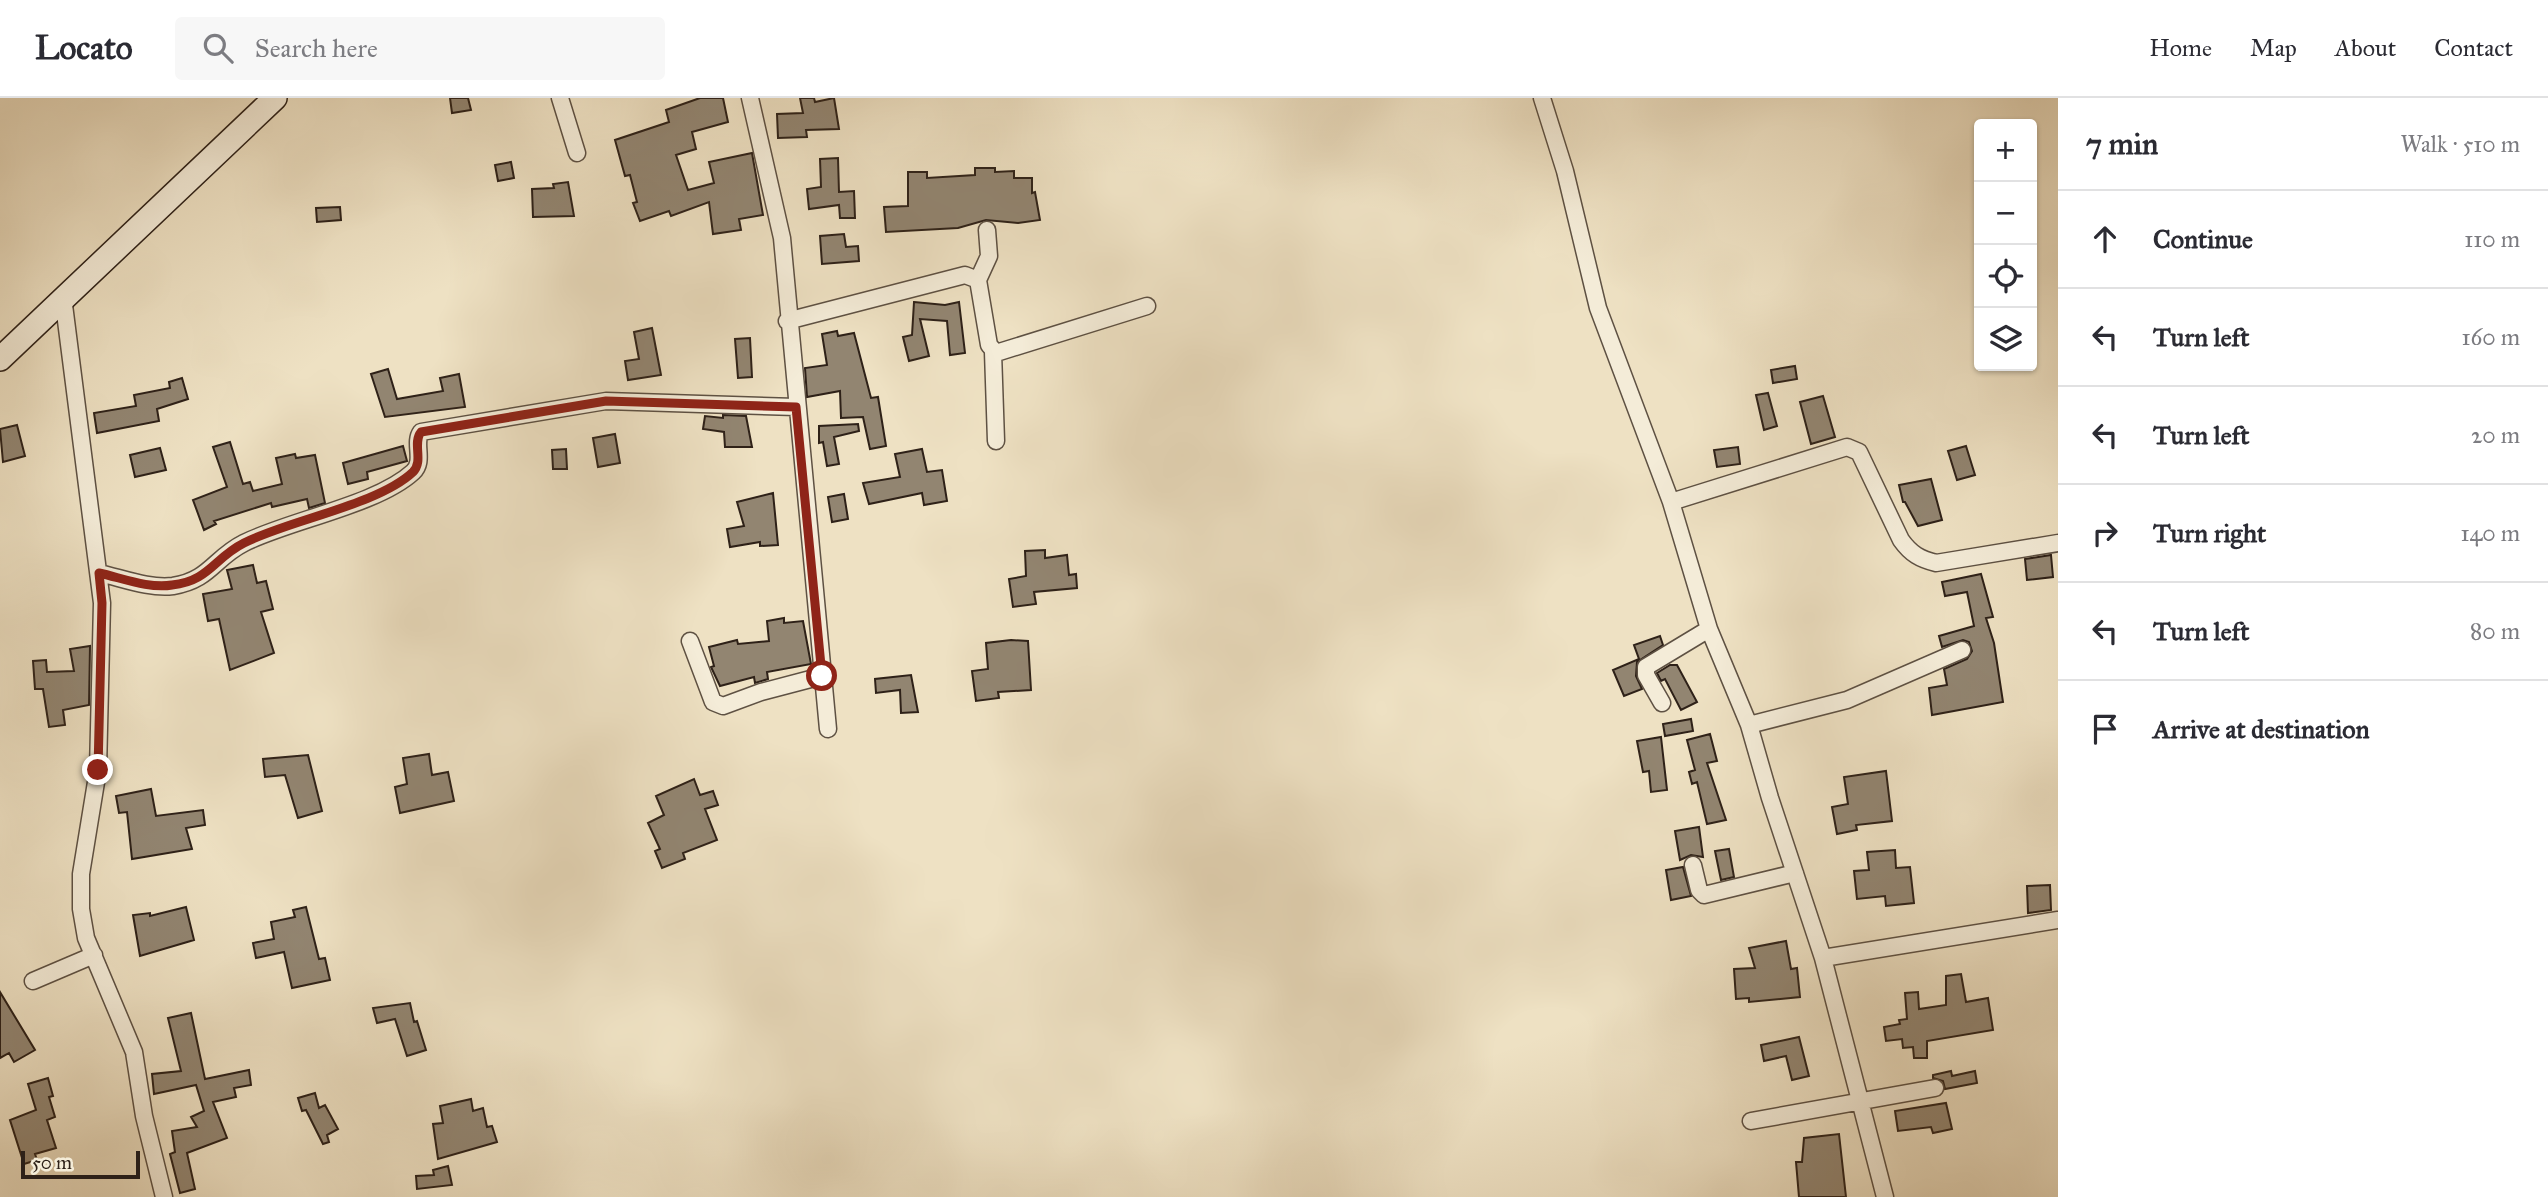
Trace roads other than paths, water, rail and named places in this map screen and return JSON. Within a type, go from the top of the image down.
[{"type":"main road","points":[[0,359],[275,98]]},
{"type":"street","points":[[560,98],[577,153]]},
{"type":"street","points":[[750,98],[782,238],[787,321],[828,729]]},
{"type":"street","points":[[1542,98],[1565,171],[1598,309],[1671,502],[1709,629],[1749,725],[1823,958],[1858,1102],[1885,1197]]},
{"type":"street","points":[[987,230],[989,256],[978,280],[989,345],[993,352],[996,441]]},
{"type":"street","points":[[787,321],[964,275],[978,280]]},
{"type":"street","points":[[63,297],[99,573],[102,645],[98,770],[81,874],[81,909],[86,938],[134,1052],[144,1116],[164,1197]]},
{"type":"street","points":[[993,352],[1147,306]]},
{"type":"street","points":[[99,573],[156,586],[197,580],[208,573],[218,559],[244,542],[381,491],[412,473],[418,461],[418,436],[421,432],[606,401],[796,407]]},
{"type":"street","points":[[1671,502],[1847,447],[1859,452],[1901,540],[1909,552],[1921,559],[1936,563],[2058,543]]},
{"type":"street","points":[[1661,703],[1646,675],[1646,667],[1709,629]]},
{"type":"street","points":[[690,642],[713,702],[723,706],[761,692],[822,676]]},
{"type":"street","points":[[1749,725],[1847,700],[1962,650]]},
{"type":"street","points":[[1693,865],[1699,890],[1704,895],[1795,873]]},
{"type":"street","points":[[1823,958],[2058,920]]},
{"type":"street","points":[[33,981],[94,955]]},
{"type":"street","points":[[1751,1121],[1935,1088]]}]
